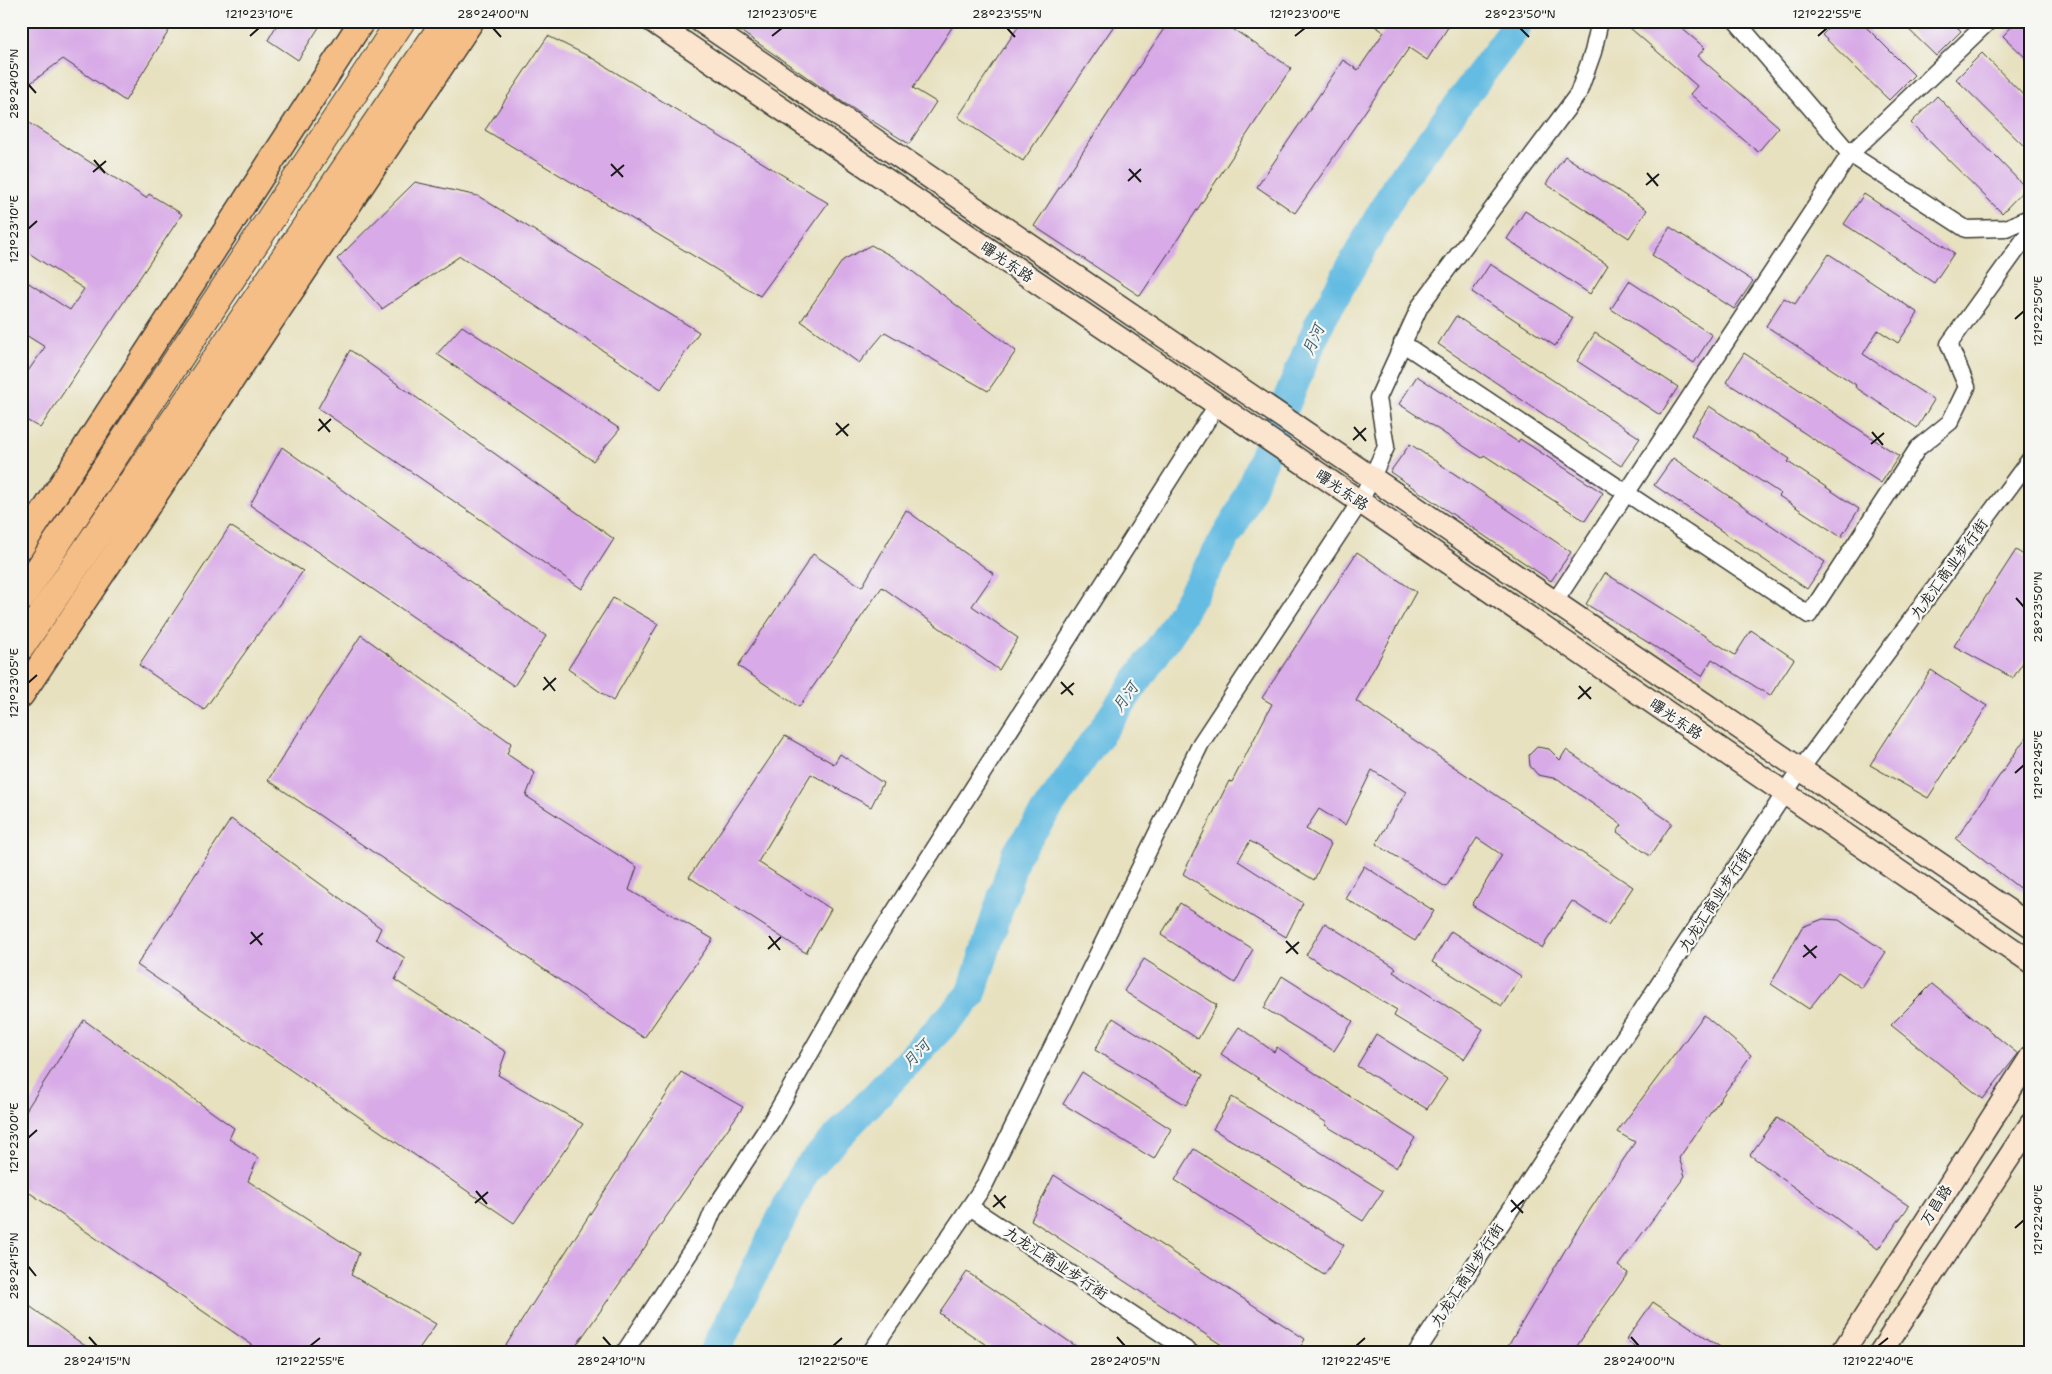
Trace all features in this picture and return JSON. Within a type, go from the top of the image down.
[{"type":"highway","points":[[21,597],[401,21]]},
{"type":"highway","points":[[21,646],[446,21]]},
{"type":"main road","points":[[21,547],[362,21]]},
{"type":"main road","points":[[21,695],[471,21]]},
{"type":"main road","name":"曙光东路","points":[[652,21],[1217,404],[2031,962]]},
{"type":"main road","name":"曙光东路","points":[[700,21],[1254,398],[1372,476],[1554,604],[2031,926]]},
{"type":"main road","name":"万昌路","points":[[1842,1353],[2031,1057]]},
{"type":"main road","points":[[1880,1353],[2031,1124]]},
{"type":"street","points":[[870,1353],[990,1175],[1201,743],[1360,502],[1386,447],[1378,398],[1420,306],[1578,94],[1593,52],[1600,21]]},
{"type":"street","points":[[1736,21],[1850,154],[1966,229],[2006,228],[2031,217]]},
{"type":"street","points":[[1554,604],[1850,154],[1989,21]]},
{"type":"street","points":[[1402,343],[1808,615],[1918,448],[1950,422],[1967,387],[1949,344],[2031,230]]},
{"type":"street","points":[[624,1353],[706,1228],[720,1199],[771,1122],[866,956],[1217,404]]},
{"type":"street","name":"九龙汇商业步行街","points":[[1416,1353],[1786,794],[1800,770],[2031,458]]},
{"type":"street","name":"九龙汇商业步行街","points":[[970,1207],[1191,1353]]},
{"type":"building","points":[[21,21],[175,21],[125,101],[63,59],[21,90]]},
{"type":"building","points":[[279,21],[323,21],[298,60],[268,40]]},
{"type":"building","points":[[726,21],[956,21],[913,88],[936,102],[909,144],[844,103]]},
{"type":"building","points":[[1022,21],[1117,21],[1023,161],[958,117]]},
{"type":"building","points":[[1169,21],[1221,21],[1291,68],[1140,296],[1034,226]]},
{"type":"building","points":[[1367,21],[1452,21],[1427,60],[1409,48],[1295,213],[1257,187],[1343,60],[1358,70],[1384,32]]},
{"type":"building","points":[[1622,21],[1673,21],[1705,48],[1698,56],[1779,127],[1758,152],[1690,94],[1697,86]]},
{"type":"building","points":[[1835,21],[1860,21],[1914,75],[1889,100],[1822,35]]},
{"type":"building","points":[[1900,21],[1951,21],[1961,31],[1936,56]]},
{"type":"building","points":[[2017,21],[2031,21],[2031,63],[2003,36]]},
{"type":"building","points":[[548,36],[592,58],[828,203],[760,296],[485,130]]},
{"type":"building","points":[[1982,53],[2031,103],[2031,153],[1956,79]]},
{"type":"building","points":[[1937,96],[2026,188],[2002,213],[1911,123]]},
{"type":"building","points":[[21,118],[146,198],[149,194],[182,214],[40,428],[21,417],[21,381],[45,347],[21,332],[21,278],[70,310],[84,289],[21,248]]},
{"type":"building","points":[[1565,156],[1647,210],[1629,238],[1546,184]]},
{"type":"building","points":[[415,182],[478,196],[699,332],[661,389],[460,256],[382,309],[337,259]]},
{"type":"building","points":[[1864,194],[1954,253],[1934,283],[1844,224]]},
{"type":"building","points":[[1525,211],[1608,265],[1590,294],[1507,239]]},
{"type":"building","points":[[1670,227],[1753,281],[1734,309],[1652,255]]},
{"type":"building","points":[[871,245],[895,258],[1016,351],[988,391],[885,332],[859,363],[801,321],[843,260]]},
{"type":"building","points":[[1829,254],[1918,313],[1898,343],[1878,330],[1863,354],[1934,400],[1917,428],[1766,326],[1784,298],[1795,304]]},
{"type":"building","points":[[1490,264],[1573,318],[1555,346],[1472,292]]},
{"type":"building","points":[[1629,281],[1712,335],[1694,363],[1611,309]]},
{"type":"building","points":[[1456,316],[1640,438],[1621,466],[1438,344]]},
{"type":"building","points":[[462,326],[620,429],[593,461],[437,354]]},
{"type":"building","points":[[1595,333],[1678,387],[1660,415],[1577,361]]},
{"type":"building","points":[[350,350],[614,539],[582,589],[318,408]]},
{"type":"building","points":[[1744,353],[1899,456],[1881,483],[1726,382]]},
{"type":"building","points":[[1417,376],[1518,442],[1520,439],[1603,493],[1585,521],[1484,455],[1482,458],[1399,404]]},
{"type":"building","points":[[1709,406],[1790,459],[1788,462],[1859,509],[1841,537],[1779,496],[1781,494],[1691,435]]},
{"type":"building","points":[[1410,444],[1571,552],[1551,581],[1390,472]]},
{"type":"building","points":[[282,447],[546,636],[514,686],[250,505]]},
{"type":"building","points":[[1673,458],[1825,562],[1807,589],[1654,485]]},
{"type":"building","points":[[906,510],[994,574],[972,606],[1018,638],[999,670],[882,587],[799,707],[738,666],[813,554],[862,587]]},
{"type":"building","points":[[230,526],[303,571],[204,710],[139,665]]},
{"type":"building","points":[[2016,550],[2031,560],[2031,650],[2013,678],[1954,646]]},
{"type":"building","points":[[1357,552],[1416,592],[1356,701],[1633,887],[1608,925],[1572,901],[1542,948],[1472,905],[1502,855],[1477,838],[1446,887],[1376,844],[1406,792],[1372,770],[1345,825],[1319,809],[1306,829],[1331,844],[1314,880],[1250,841],[1238,861],[1303,903],[1286,937],[1183,874],[1229,781],[1232,782],[1272,704],[1262,698]]},
{"type":"building","points":[[1605,573],[1735,655],[1751,630],[1794,659],[1770,696],[1712,659],[1702,676],[1586,604]]},
{"type":"building","points":[[613,598],[658,624],[613,701],[568,669]]},
{"type":"building","points":[[361,635],[511,743],[507,754],[535,773],[526,796],[637,867],[629,890],[713,939],[644,1038],[268,780]]},
{"type":"building","points":[[1931,670],[1987,706],[1928,798],[1870,765]]},
{"type":"building","points":[[2031,730],[2031,897],[1956,839]]},
{"type":"building","points":[[785,736],[834,764],[840,754],[883,783],[871,807],[811,774],[758,862],[831,909],[806,953],[689,877]]},
{"type":"building","points":[[1537,747],[1549,749],[1560,760],[1566,750],[1672,823],[1650,856],[1617,832],[1622,825],[1558,779],[1538,775],[1530,766],[1529,755]]},
{"type":"building","points":[[231,819],[381,928],[376,939],[405,958],[395,980],[506,1052],[498,1075],[583,1124],[514,1223],[137,965]]},
{"type":"building","points":[[1364,866],[1434,911],[1415,941],[1345,898]]},
{"type":"building","points":[[1180,903],[1253,949],[1235,983],[1161,935]]},
{"type":"building","points":[[1823,919],[1839,920],[1886,952],[1862,988],[1838,972],[1809,1009],[1771,984],[1802,927]]},
{"type":"building","points":[[1325,923],[1396,968],[1393,972],[1483,1029],[1464,1059],[1394,1016],[1397,1010],[1306,955]]},
{"type":"building","points":[[1451,931],[1521,976],[1502,1006],[1432,962]]},
{"type":"building","points":[[1144,959],[1217,1005],[1198,1039],[1124,991]]},
{"type":"building","points":[[1282,976],[1353,1021],[1334,1051],[1264,1008]]},
{"type":"building","points":[[1932,984],[2018,1054],[1983,1099],[1891,1025]]},
{"type":"building","points":[[1704,1015],[1751,1055],[1679,1158],[1685,1176],[1618,1266],[1628,1273],[1572,1353],[1504,1353],[1580,1225],[1635,1142],[1617,1132]]},
{"type":"building","points":[[1113,1018],[1203,1075],[1186,1105],[1095,1050]]},
{"type":"building","points":[[84,1020],[234,1128],[229,1139],[258,1158],[248,1181],[359,1253],[351,1275],[436,1324],[416,1353],[264,1353],[21,1187],[21,1118]]},
{"type":"building","points":[[1239,1027],[1274,1052],[1277,1047],[1415,1138],[1396,1168],[1325,1125],[1327,1123],[1221,1054]]},
{"type":"building","points":[[1376,1034],[1447,1079],[1427,1109],[1357,1066]]},
{"type":"building","points":[[681,1072],[743,1107],[571,1353],[501,1353]]},
{"type":"building","points":[[1082,1072],[1171,1129],[1154,1159],[1063,1104]]},
{"type":"building","points":[[1232,1097],[1383,1191],[1363,1221],[1213,1129]]},
{"type":"building","points":[[1777,1118],[1909,1206],[1878,1249],[1750,1155]]},
{"type":"building","points":[[1194,1149],[1344,1245],[1324,1275],[1175,1180]]},
{"type":"building","points":[[1054,1175],[1305,1339],[1297,1353],[1234,1353],[1031,1220]]},
{"type":"building","points":[[967,1272],[1086,1353],[998,1353],[939,1313]]},
{"type":"building","points":[[21,1300],[95,1353],[21,1353]]},
{"type":"building","points":[[1653,1302],[1729,1353],[1644,1353],[1626,1340]]},
{"type":"waterway","name":"月河","points":[[714,1353],[805,1171],[971,995],[1016,854],[1170,633],[1241,511],[1319,324],[1396,187],[1516,27],[1517,21]]}]
